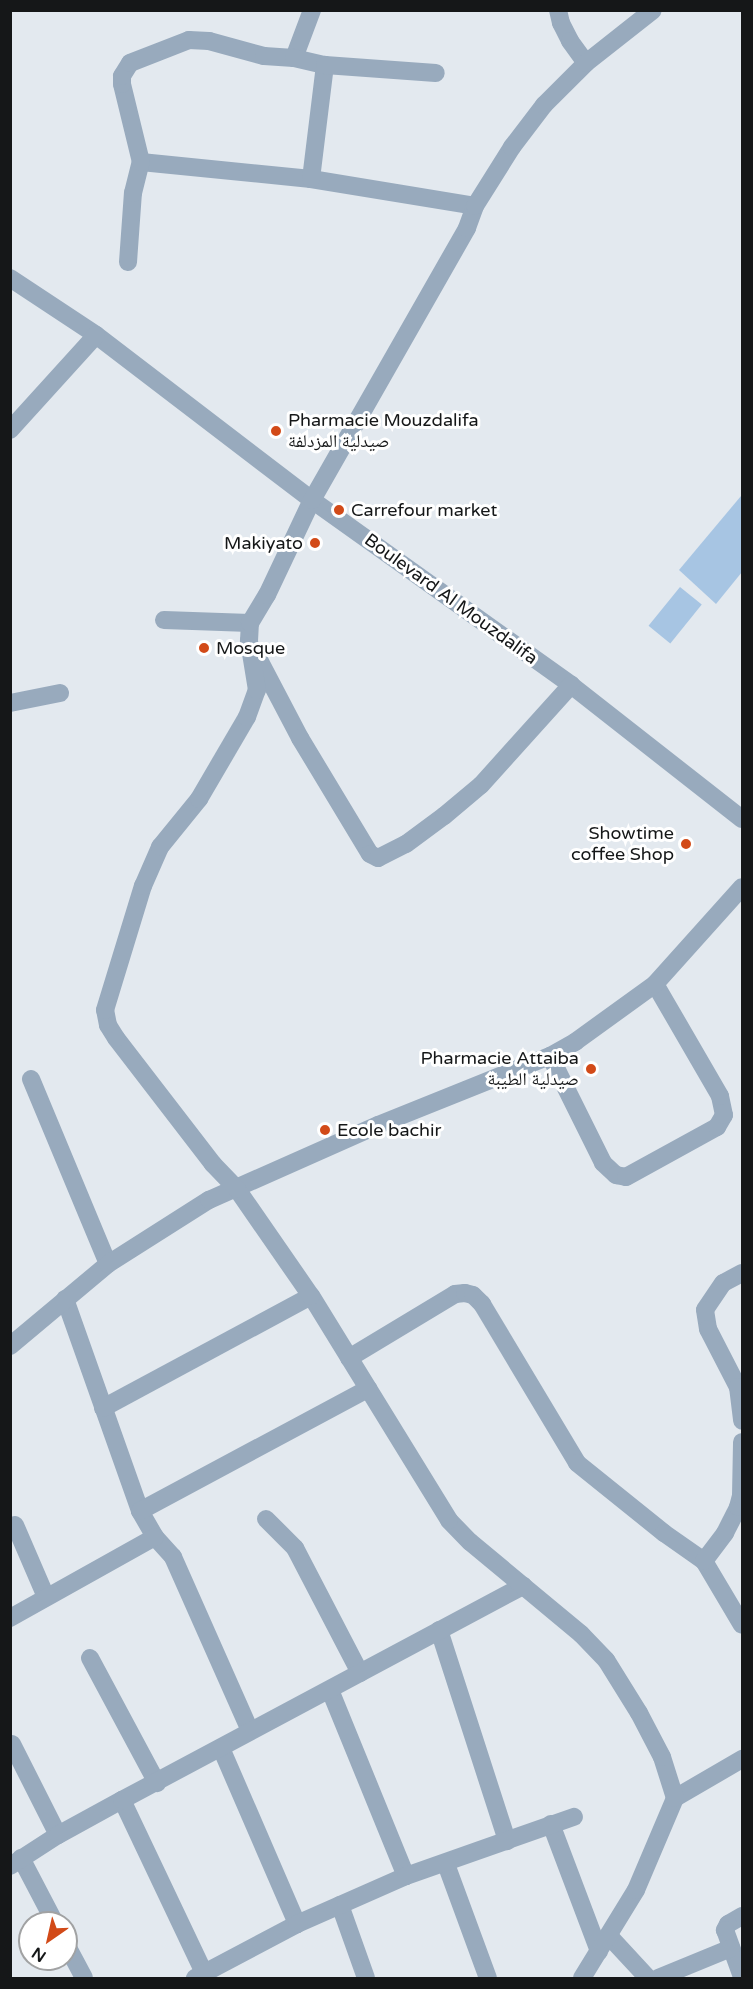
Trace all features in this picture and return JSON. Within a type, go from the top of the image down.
[{"type":"street","points":[[294,58],[312,10]]},
{"type":"street","points":[[558,10],[570,41],[586,63]]},
{"type":"street","points":[[653,10],[586,63],[544,105],[512,147],[475,206],[466,228],[312,500],[250,632],[256,690],[247,717],[200,799],[160,847],[143,886],[105,1010],[108,1024],[116,1038],[213,1164],[237,1189],[311,1296],[448,1520],[470,1542],[581,1634],[606,1660],[634,1704],[662,1757],[675,1798]]},
{"type":"street","points":[[128,262],[133,193],[141,162],[122,84],[122,76],[130,63],[189,40],[209,41],[264,56],[294,58],[325,65],[436,73]]},
{"type":"street","points":[[311,179],[325,65]]},
{"type":"street","points":[[141,162],[311,179],[475,206]]},
{"type":"street","name":"Boulevard Al Mouzdalifa","points":[[10,278],[96,335],[312,500],[571,685],[742,819]]},
{"type":"street","points":[[10,430],[96,335]]},
{"type":"street","points":[[164,620],[250,632]]},
{"type":"street","points":[[250,632],[300,738],[369,854],[378,858],[406,844],[481,785],[571,685]]},
{"type":"street","points":[[10,703],[60,693]]},
{"type":"street","points":[[10,1346],[108,1264],[209,1200],[378,1125],[550,1056],[603,1024],[655,984],[742,887]]},
{"type":"street","points":[[550,1056],[603,1163],[616,1175],[626,1177],[717,1127],[724,1115],[720,1096],[655,984]]},
{"type":"street","points":[[31,1079],[108,1264]]},
{"type":"street","points":[[742,1273],[723,1283],[705,1310],[708,1329],[738,1387],[742,1421]]},
{"type":"street","points":[[349,1358],[455,1294],[473,1295],[482,1304],[577,1463],[664,1533],[704,1561],[742,1624]]},
{"type":"street","points":[[104,1408],[311,1296]]},
{"type":"street","points":[[65,1299],[140,1511],[155,1536],[173,1557],[250,1731]]},
{"type":"street","points":[[140,1511],[368,1389]]},
{"type":"street","points":[[704,1561],[725,1533],[738,1507],[741,1496],[742,1442]]},
{"type":"street","points":[[266,1519],[295,1548],[360,1673]]},
{"type":"street","points":[[15,1525],[46,1597]]},
{"type":"street","points":[[10,1618],[155,1536]]},
{"type":"street","points":[[47,1911],[16,1862],[58,1835],[122,1800],[523,1586]]},
{"type":"street","points":[[439,1630],[507,1841]]},
{"type":"street","points":[[90,1658],[157,1783]]},
{"type":"street","points":[[330,1690],[406,1876]]},
{"type":"street","points":[[12,1744],[58,1835]]},
{"type":"street","points":[[221,1748],[297,1924]]},
{"type":"street","points":[[582,1978],[636,1890],[675,1798],[742,1759]]},
{"type":"street","points":[[122,1800],[200,1976],[297,1924],[406,1876],[446,1864],[574,1817]]},
{"type":"street","points":[[551,1824],[604,1944],[648,1978]]},
{"type":"street","points":[[446,1864],[488,1978]]},
{"type":"street","points":[[340,1905],[366,1978]]},
{"type":"street","points":[[742,1916],[728,1924],[725,1930],[742,1977]]},
{"type":"street","points":[[658,1978],[731,1948]]},
{"type":"shaded area","points":[[741,496],[742,572],[716,604],[679,570]]},
{"type":"shaded area","points":[[680,587],[702,605],[670,643],[649,626]]},
{"type":"place","name":"Pharmacie Mouzdalifa صيدلية المزدلفة","points":[[276,431]]},
{"type":"place","name":"Carrefour market","points":[[339,510]]},
{"type":"place","name":"Makiyato","points":[[315,543]]},
{"type":"place","name":"Mosque","points":[[204,648]]},
{"type":"place","name":"Showtime coffee Shop","points":[[686,844]]},
{"type":"place","name":"Pharmacie Attaiba صيدلية الطيبة","points":[[591,1069]]},
{"type":"place","name":"Ecole bachir","points":[[325,1130]]}]
